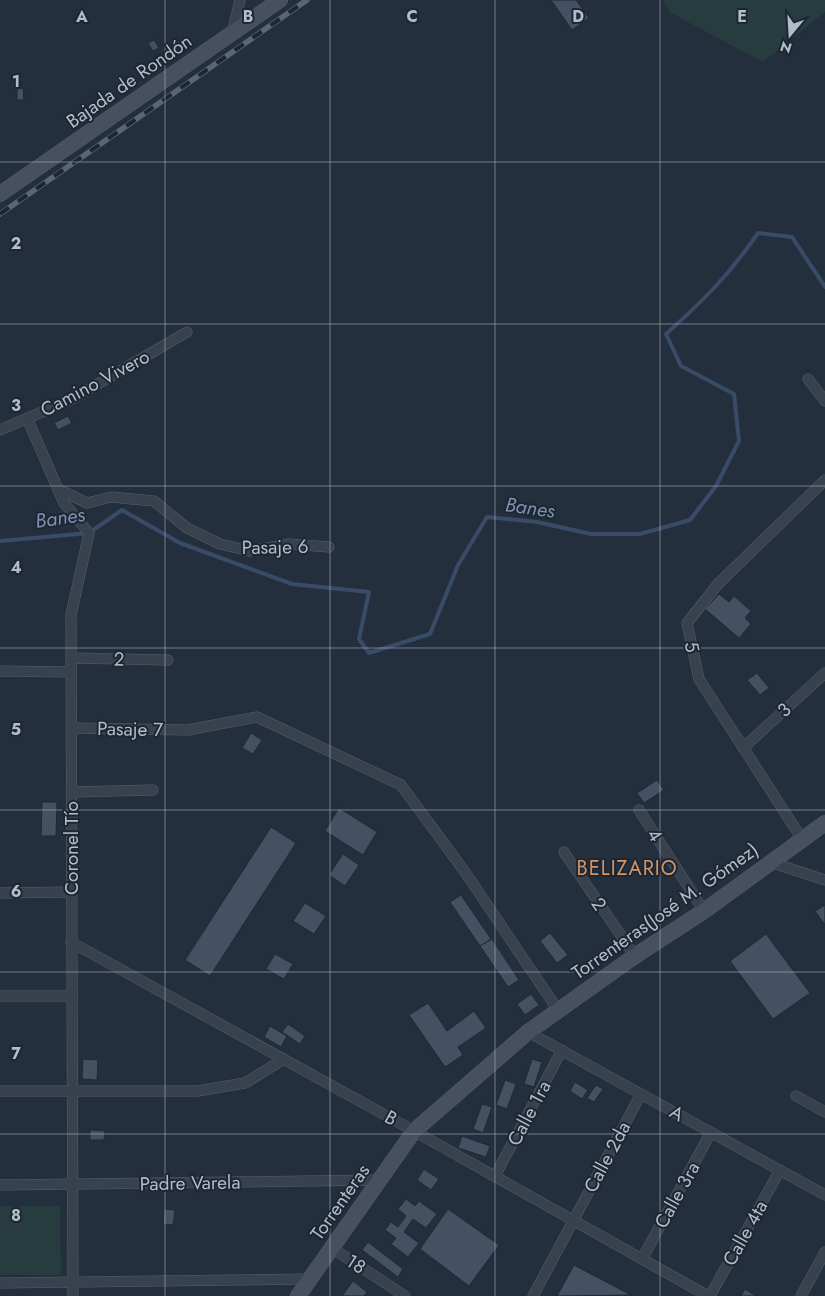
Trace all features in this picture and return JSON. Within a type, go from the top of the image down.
[{"type":"street","points":[[232,33],[240,0]]},
{"type":"street","name":"Bajada de Rondón","points":[[0,194],[280,0]]},
{"type":"street","name":"Camino Vivero","points":[[0,430],[72,399],[187,332]]},
{"type":"street","points":[[808,378],[825,402]]},
{"type":"street","name":"Coronel Tío","points":[[28,418],[64,503],[88,533],[71,615],[73,1296]]},
{"type":"street","name":"5","points":[[802,839],[699,679],[687,623],[718,584],[825,480]]},
{"type":"street","name":"Pasaje 6","points":[[58,489],[87,503],[111,497],[154,502],[187,528],[220,544],[250,551],[289,544],[329,547]]},
{"type":"street","name":"2","points":[[71,658],[168,660]]},
{"type":"street","points":[[0,671],[71,672]]},
{"type":"street","name":"3","points":[[743,748],[825,673]]},
{"type":"street","name":"Pasaje 7","points":[[71,728],[188,730],[257,717],[401,785],[465,872],[558,1010]]},
{"type":"street","points":[[71,792],[152,790]]},
{"type":"street","name":"4","points":[[639,810],[704,911]]},
{"type":"street","name":"Torrenteras(José M. Gómez)","points":[[528,1032],[635,956],[704,911],[825,823]]},
{"type":"street","name":"2","points":[[564,852],[635,956]]},
{"type":"street","points":[[770,862],[825,880]]},
{"type":"street","points":[[0,892],[71,892]]},
{"type":"street","name":"B","points":[[71,942],[709,1296]]},
{"type":"street","points":[[0,996],[72,996]]},
{"type":"street","name":"A","points":[[528,1032],[825,1195]]},
{"type":"street","name":"Torrenteras","points":[[298,1296],[414,1131],[528,1032]]},
{"type":"street","name":"Calle 1ra","points":[[495,1176],[562,1050]]},
{"type":"street","points":[[0,1091],[198,1091],[245,1083],[284,1059]]},
{"type":"street","name":"Calle 2da","points":[[533,1296],[641,1094]]},
{"type":"street","points":[[796,1096],[825,1112]]},
{"type":"street","name":"Calle 3ra","points":[[642,1258],[711,1132]]},
{"type":"street","name":"Calle 4ta","points":[[709,1296],[780,1170]]},
{"type":"street","name":"Padre Varela","points":[[0,1185],[380,1180]]},
{"type":"street","name":"18","points":[[332,1248],[405,1296]]},
{"type":"street","points":[[801,1296],[825,1252]]},
{"type":"street","points":[[0,1283],[310,1279]]},
{"type":"green space","points":[[662,0],[825,0],[825,12],[763,62],[671,13]]},
{"type":"green space","points":[[0,1206],[60,1206],[61,1275],[0,1275]]},
{"type":"building","points":[[551,0],[576,0],[589,18],[572,30]]},
{"type":"building","points":[[154,40],[159,48],[153,51],[148,43]]},
{"type":"building","points":[[23,88],[24,100],[17,100],[17,89]]},
{"type":"building","points":[[68,416],[72,423],[58,430],[54,423]]},
{"type":"building","points":[[719,594],[729,602],[734,596],[751,611],[745,618],[751,624],[739,638],[705,609]]},
{"type":"building","points":[[757,673],[769,688],[760,695],[747,680]]},
{"type":"building","points":[[251,733],[262,740],[253,754],[242,748]]},
{"type":"building","points":[[657,780],[664,790],[644,803],[637,793]]},
{"type":"building","points":[[42,802],[57,802],[56,836],[41,836]]},
{"type":"building","points":[[339,808],[377,832],[363,855],[325,831]]},
{"type":"building","points":[[271,827],[296,843],[210,976],[185,960]]},
{"type":"building","points":[[343,854],[359,865],[345,886],[329,875]]},
{"type":"building","points":[[461,895],[491,939],[480,946],[450,902]]},
{"type":"building","points":[[305,903],[326,916],[314,934],[293,921]]},
{"type":"building","points":[[825,905],[825,925],[815,911]]},
{"type":"building","points":[[550,933],[568,955],[557,963],[540,941]]},
{"type":"building","points":[[766,934],[810,993],[773,1019],[730,961]]},
{"type":"building","points":[[492,939],[519,980],[508,987],[480,946]]},
{"type":"building","points":[[275,954],[293,964],[284,979],[266,969]]},
{"type":"building","points":[[531,994],[539,1005],[525,1015],[517,1004]]},
{"type":"building","points":[[428,1003],[447,1031],[474,1011],[486,1028],[458,1047],[463,1055],[445,1067],[409,1015]]},
{"type":"building","points":[[288,1024],[305,1036],[300,1044],[282,1032]]},
{"type":"building","points":[[270,1026],[287,1036],[281,1047],[264,1037]]},
{"type":"building","points":[[83,1059],[98,1060],[97,1080],[82,1079]]},
{"type":"building","points":[[532,1059],[542,1062],[534,1087],[524,1084]]},
{"type":"building","points":[[505,1080],[516,1084],[507,1109],[496,1105]]},
{"type":"building","points":[[575,1082],[588,1090],[582,1099],[570,1091]]},
{"type":"building","points":[[596,1085],[603,1089],[594,1102],[587,1098]]},
{"type":"building","points":[[482,1104],[492,1107],[483,1133],[473,1129]]},
{"type":"building","points":[[90,1130],[105,1131],[104,1140],[90,1140]]},
{"type":"building","points":[[462,1136],[490,1146],[486,1157],[458,1148]]},
{"type":"building","points":[[424,1169],[439,1179],[431,1190],[417,1180]]},
{"type":"building","points":[[406,1199],[415,1206],[419,1201],[437,1214],[426,1228],[413,1219],[404,1232],[419,1243],[408,1257],[391,1244],[396,1238],[385,1230],[391,1222],[398,1227],[406,1216],[398,1209]]},
{"type":"building","points":[[164,1209],[175,1210],[173,1225],[163,1224]]},
{"type":"building","points":[[448,1209],[499,1245],[469,1286],[420,1249]]},
{"type":"building","points":[[368,1242],[403,1269],[398,1277],[362,1250]]},
{"type":"building","points":[[574,1265],[631,1295],[557,1296]]},
{"type":"building","points":[[353,1281],[367,1292],[364,1296],[342,1296]]},
{"type":"building","points":[[745,1289],[756,1296],[741,1296]]},
{"type":"waterway","name":"Banes","points":[[0,541],[89,533],[122,510],[180,543],[292,584],[369,592],[359,639],[369,653],[430,634],[458,565],[487,517],[537,522],[591,534],[640,534],[690,520],[716,486],[739,441],[734,394],[681,366],[666,334],[715,286],[758,233],[792,237],[825,287]]},
{"type":"railway","points":[[0,214],[307,0]]},
{"type":"district","name":"BELIZARIO","points":[[627,868]]}]
